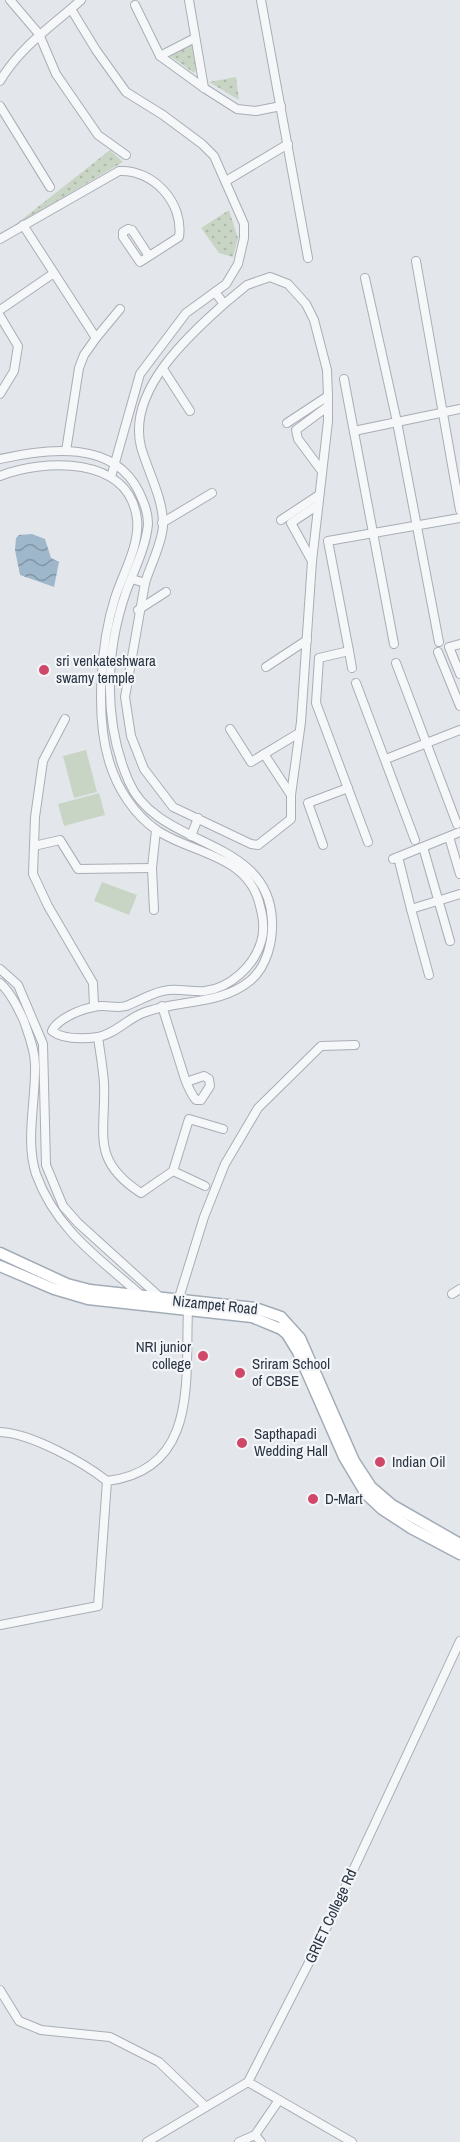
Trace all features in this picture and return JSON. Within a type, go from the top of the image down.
[{"type":"main road","name":"Nizampet Road","points":[[0,1254],[66,1284],[269,1322],[287,1334],[344,1457],[366,1494],[382,1509],[411,1528],[460,1554]]},
{"type":"main road","name":"Nizampet Road","points":[[0,1266],[69,1294],[88,1299],[255,1308],[270,1311],[288,1322],[300,1338],[350,1452],[370,1487],[392,1504],[460,1544]]},
{"type":"street","points":[[10,0],[39,34],[56,74],[98,135],[126,155]]},
{"type":"street","points":[[0,81],[11,62],[39,34],[81,0]]},
{"type":"street","points":[[189,0],[204,88]]},
{"type":"street","points":[[261,0],[308,258]]},
{"type":"street","points":[[135,5],[160,56],[204,88],[237,109],[256,111],[281,106]]},
{"type":"street","points":[[71,9],[126,92],[202,144],[214,156],[243,224],[244,238],[238,264],[226,284],[186,313],[140,374],[117,464],[111,477]]},
{"type":"street","points":[[160,56],[195,38]]},
{"type":"street","points":[[0,106],[50,187]]},
{"type":"street","points":[[226,181],[288,144]]},
{"type":"street","points":[[0,239],[119,171],[131,170],[159,182],[179,219],[180,237],[149,256]]},
{"type":"street","points":[[23,225],[96,338]]},
{"type":"street","points":[[416,261],[460,510]]},
{"type":"street","points":[[0,310],[54,273]]},
{"type":"street","points":[[270,277],[288,284],[306,304],[314,320],[327,370],[328,396],[290,822],[258,844],[251,844],[173,807],[144,769],[131,736],[125,697],[138,610],[162,523],[158,500],[140,443],[140,420],[152,384],[182,341],[234,295],[247,285],[270,277]]},
{"type":"street","points":[[365,278],[397,422],[415,526],[439,642]]},
{"type":"street","points":[[226,284],[234,295]]},
{"type":"street","points":[[215,292],[224,304]]},
{"type":"street","points":[[66,451],[73,393],[84,355],[120,309]]},
{"type":"street","points":[[0,316],[18,346],[14,371],[0,394]]},
{"type":"street","points":[[163,369],[190,411]]},
{"type":"street","points":[[344,379],[394,644]]},
{"type":"street","points":[[287,423],[328,396]]},
{"type":"street","points":[[321,470],[298,439],[296,430],[327,407]]},
{"type":"street","points":[[354,431],[460,409]]},
{"type":"street","points":[[0,459],[40,452],[81,452],[117,464],[127,472],[146,506],[148,523],[132,579],[106,627],[103,730],[108,760],[120,790],[156,830],[177,841],[217,855],[248,880],[263,921],[261,942],[246,968],[222,986],[206,991],[168,990],[123,1007],[94,1006],[58,1022],[52,1031],[30,1038]]},
{"type":"street","points":[[0,476],[16,470],[47,465],[79,466],[111,477],[132,500],[137,520],[134,545],[112,658],[110,694],[116,751],[130,785],[154,813],[244,864],[258,879],[268,898],[272,919],[270,947],[264,963],[252,979],[240,988],[200,1002],[162,1006],[129,1019],[111,1033],[98,1037],[65,1038],[52,1031]]},
{"type":"street","points":[[162,523],[212,493]]},
{"type":"street","points":[[281,520],[319,495]]},
{"type":"street","points":[[312,561],[291,523],[318,506]]},
{"type":"street","points":[[352,668],[328,541],[460,518]]},
{"type":"street","points":[[132,579],[145,583]]},
{"type":"street","points":[[125,589],[141,597]]},
{"type":"street","points":[[138,610],[166,592]]},
{"type":"street","points":[[266,667],[307,640]]},
{"type":"street","points":[[460,644],[449,647],[460,674]]},
{"type":"street","points":[[349,651],[319,658],[316,704],[368,842]]},
{"type":"street","points":[[438,652],[460,706]]},
{"type":"street","points":[[396,663],[459,828],[449,837],[396,858],[429,975]]},
{"type":"street","points":[[356,683],[415,840]]},
{"type":"street","points":[[65,719],[43,761],[35,817],[33,874],[48,906],[93,983],[94,1006]]},
{"type":"street","points":[[230,729],[251,762],[299,733]]},
{"type":"street","points":[[386,759],[460,730]]},
{"type":"street","points":[[264,754],[291,795]]},
{"type":"street","points":[[323,844],[308,803],[348,788]]},
{"type":"street","points":[[147,822],[154,813]]},
{"type":"street","points":[[191,836],[198,818]]},
{"type":"street","points":[[206,841],[212,825]]},
{"type":"street","points":[[153,910],[152,868],[156,830]]},
{"type":"street","points":[[449,837],[460,874]]},
{"type":"street","points":[[34,846],[60,840],[78,870],[152,868]]},
{"type":"street","points":[[423,847],[450,941]]},
{"type":"street","points":[[411,909],[460,894]]},
{"type":"street","points":[[0,969],[18,985],[45,1051],[46,1166],[63,1206],[78,1223],[171,1305]]},
{"type":"street","points":[[0,983],[19,1010],[30,1038],[35,1065],[31,1144],[37,1175],[53,1210],[65,1227],[80,1243],[144,1298]]},
{"type":"street","points":[[162,1006],[186,1082]]},
{"type":"street","points":[[123,1007],[129,1019]]},
{"type":"street","points":[[98,1037],[104,1083],[102,1147],[122,1180],[141,1193],[173,1171],[189,1119],[223,1129]]},
{"type":"street","points":[[108,1481],[138,1474],[163,1456],[178,1434],[184,1398],[171,1305],[220,1174],[258,1108],[321,1046],[355,1044]]},
{"type":"street","points":[[173,1171],[205,1186]]},
{"type":"street","points":[[125,1281],[137,1276]]},
{"type":"street","points":[[452,1294],[460,1289]]},
{"type":"street","points":[[0,1432],[27,1437],[88,1466],[108,1481]]},
{"type":"street","points":[[0,1625],[98,1606],[108,1481]]},
{"type":"street","name":"GRIET College Rd","points":[[248,2082],[322,1937],[460,1641]]},
{"type":"street","points":[[0,1990],[19,2022],[41,2030],[110,2037],[159,2062],[205,2106]]},
{"type":"street","points":[[147,2142],[248,2082],[352,2142]]},
{"type":"street","points":[[239,2142],[255,2135],[279,2100]]},
{"type":"street","points":[[255,2135],[261,2142]]},
{"type":"green space","points":[[190,44],[193,45],[196,70],[194,73],[167,54]]},
{"type":"green space","points":[[236,77],[239,100],[209,82]]},
{"type":"green space","points":[[110,150],[123,162],[15,225]]},
{"type":"green space","points":[[229,210],[238,238],[233,257],[219,253],[201,228]]},
{"type":"green space","points":[[86,750],[97,792],[74,798],[63,756]]},
{"type":"green space","points":[[99,793],[105,815],[64,826],[58,804]]},
{"type":"green space","points":[[102,882],[137,895],[129,915],[94,901]]},
{"type":"water","points":[[32,534],[45,539],[51,558],[59,562],[54,587],[20,575],[15,550],[16,538],[19,535]]},
{"type":"place","name":"sri venkateshwara swamy temple","points":[[44,670]]},
{"type":"place","name":"NRI junior college","points":[[203,1356]]},
{"type":"place","name":"Sriram School of CBSE","points":[[240,1373]]},
{"type":"place","name":"Sapthapadi Wedding Hall","points":[[242,1443]]},
{"type":"place","name":"Indian Oil","points":[[380,1462]]},
{"type":"place","name":"D-Mart","points":[[313,1499]]}]
